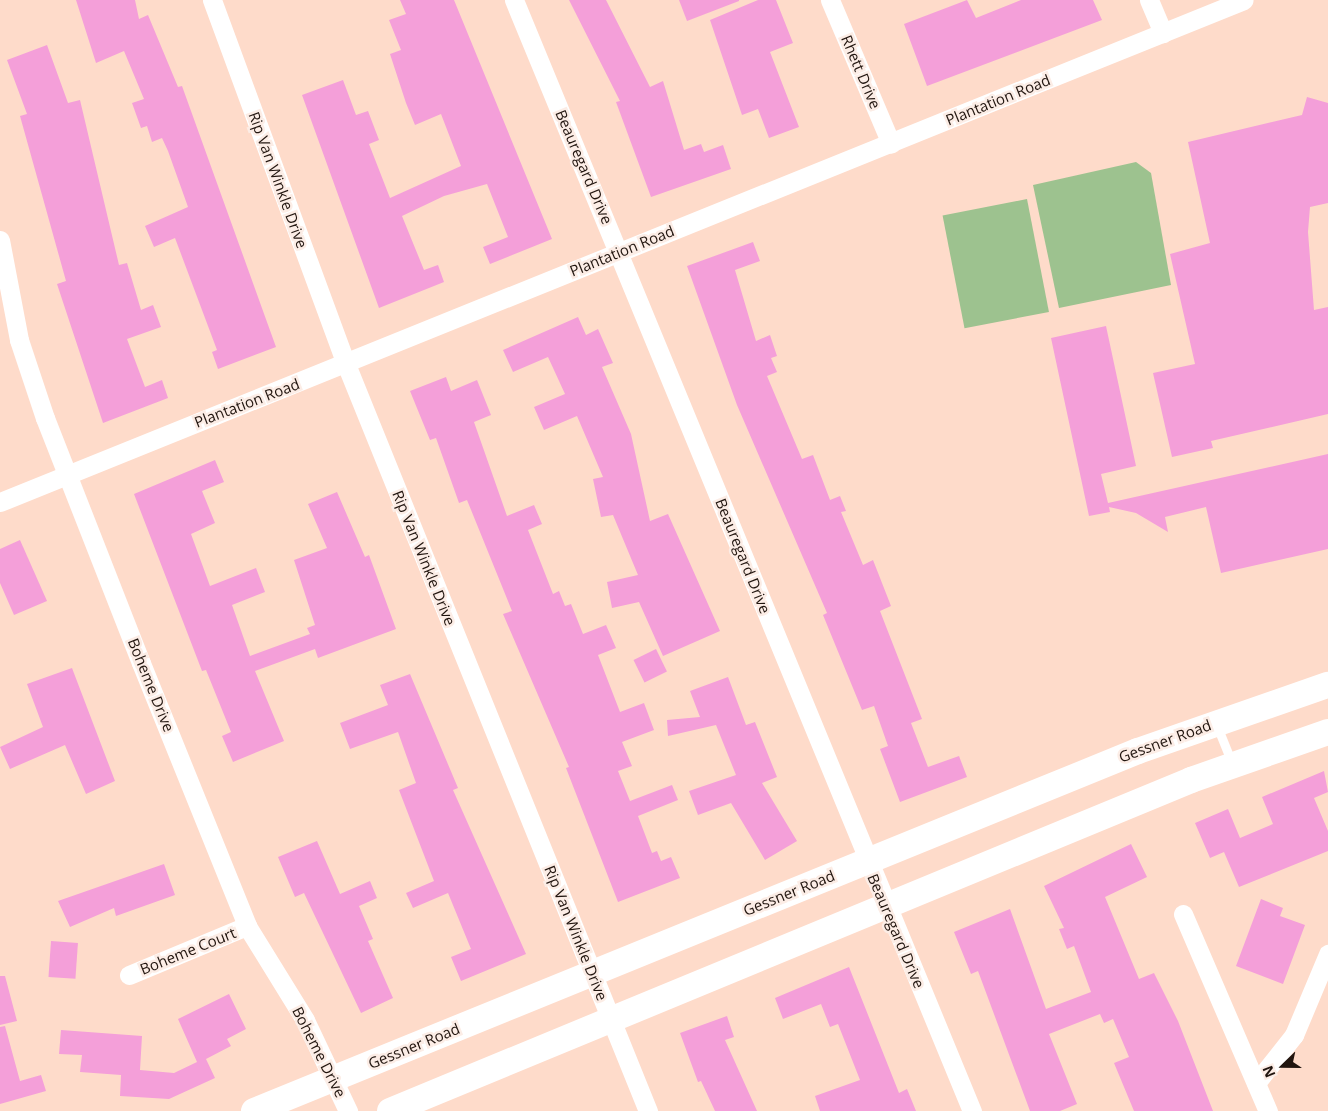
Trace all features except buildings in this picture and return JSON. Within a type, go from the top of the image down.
[{"type":"main road","name":"Gessner Road","points":[[254,1111],[866,861],[1216,722],[1328,684]]},
{"type":"main road","points":[[390,1111],[1233,765],[1328,732]]},
{"type":"street","name":"Rip Van Winkle Drive","points":[[212,0],[346,364],[648,1111]]},
{"type":"street","name":"Beauregard Drive","points":[[514,0],[620,252],[866,861],[972,1111]]},
{"type":"street","name":"Rhett Drive","points":[[830,0],[891,144]]},
{"type":"street","points":[[1149,0],[1163,33]]},
{"type":"street","name":"Plantation Road","points":[[0,502],[346,364],[1244,0]]},
{"type":"street","name":"Boheme Drive","points":[[0,240],[20,340],[67,474],[247,926],[334,1078],[348,1111]]},
{"type":"street","points":[[1183,914],[1268,1111]]},
{"type":"street","name":"Boheme Court","points":[[129,975],[247,926]]},
{"type":"street","points":[[1256,1083],[1294,1035],[1328,954]]},
{"type":"lane","points":[[1216,722],[1233,765]]},
{"type":"green space","points":[[1136,162],[1151,173],[1171,285],[1059,308],[1033,185]]},
{"type":"green space","points":[[1027,199],[1049,312],[965,328],[943,215]]}]
